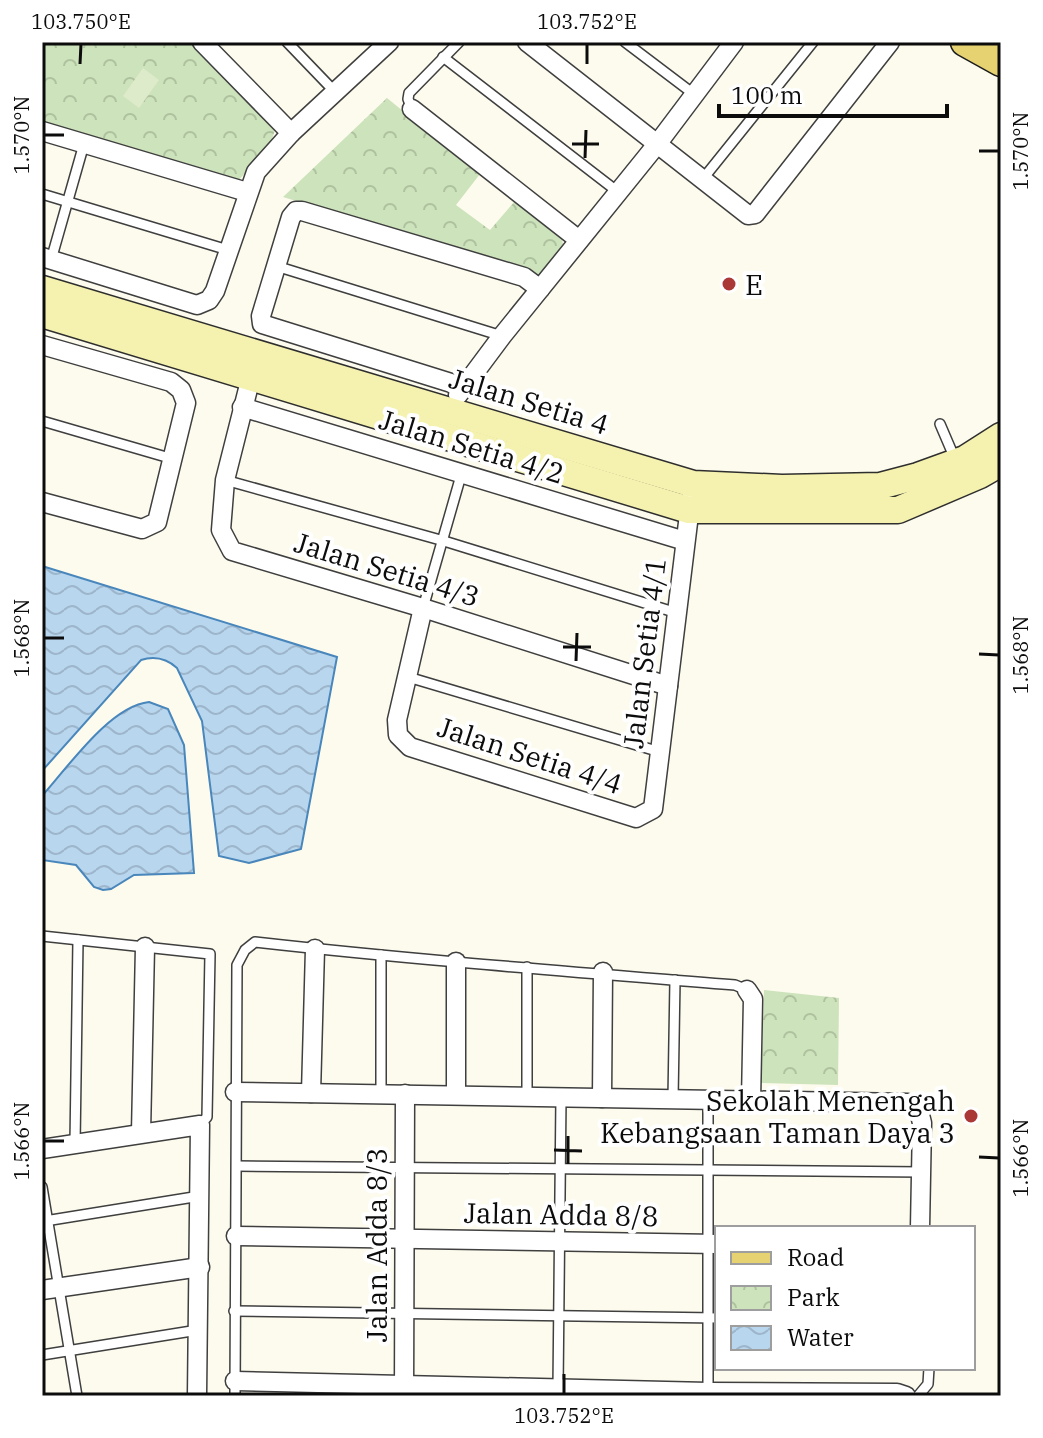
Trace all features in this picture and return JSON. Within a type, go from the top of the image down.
[{"type":"main road","points":[[965,42],[1001,62]]},
{"type":"street","points":[[202,42],[291,133]]},
{"type":"street","points":[[527,42],[748,215],[755,214],[890,42]]},
{"type":"street","points":[[447,410],[502,336],[695,95],[727,44]]},
{"type":"street","points":[[46,259],[197,305],[209,300],[215,291],[256,172],[291,133],[336,93],[378,45]]},
{"type":"street","points":[[412,109],[579,240]]},
{"type":"street","points":[[42,131],[247,192]]},
{"type":"street","points":[[464,387],[266,326],[261,316],[291,217],[296,211],[302,211],[524,277],[540,289]]},
{"type":"street","name":"Jalan Setia 4","points":[[42,289],[447,410],[691,497],[782,488],[880,486],[956,462],[1001,436]]},
{"type":"street","name":"Jalan Setia 4","points":[[42,314],[251,377],[691,497],[898,510],[1001,463]]},
{"type":"street","points":[[42,345],[171,382],[181,390],[186,403],[157,522],[150,528],[142,529],[42,502]]},
{"type":"street","name":"Jalan Setia 4/3","points":[[251,377],[225,480],[221,530],[232,551],[668,686]]},
{"type":"street","name":"Jalan Setia 4/2","points":[[242,407],[685,541]]},
{"type":"street","name":"Jalan Setia 4/1","points":[[636,818],[653,809],[691,497]]},
{"type":"street","name":"Jalan Setia 4/4","points":[[423,608],[397,720],[398,735],[410,747],[636,818]]},
{"type":"street","points":[[141,1133],[145,947]]},
{"type":"street","points":[[311,1093],[315,949]]},
{"type":"street","points":[[456,962],[456,1095]]},
{"type":"street","points":[[602,1098],[603,972]]},
{"type":"street","points":[[747,990],[753,999],[751,1101]]},
{"type":"street","points":[[235,1092],[908,1103],[920,1115],[920,1226]]},
{"type":"street","name":"Jalan Adda 8/3","points":[[404,1390],[405,1094]]},
{"type":"street","points":[[42,1149],[200,1125],[197,1396]]},
{"type":"street","name":"Jalan Adda 8/8","points":[[236,1236],[712,1244]]},
{"type":"street","points":[[50,1288],[200,1267]]},
{"type":"street","points":[[235,1388],[708,1394],[897,1393],[906,1396]]},
{"type":"lane","points":[[287,42],[336,93]]},
{"type":"lane","points":[[412,109],[409,93],[459,42]]},
{"type":"lane","points":[[625,42],[695,95]]},
{"type":"lane","points":[[702,180],[813,42]]},
{"type":"lane","points":[[443,57],[619,192]]},
{"type":"lane","points":[[46,259],[84,144]]},
{"type":"lane","points":[[42,194],[228,250]]},
{"type":"lane","points":[[276,266],[502,336]]},
{"type":"lane","points":[[42,421],[173,460]]},
{"type":"lane","points":[[940,424],[956,462]]},
{"type":"lane","points":[[423,608],[462,472]]},
{"type":"lane","points":[[225,480],[444,541],[677,613]]},
{"type":"lane","points":[[408,677],[660,752]]},
{"type":"lane","points":[[42,936],[210,954],[207,1117],[200,1125]]},
{"type":"lane","points":[[75,1144],[78,940]]},
{"type":"lane","points":[[235,1388],[237,965],[245,950],[255,942],[456,962],[603,972],[735,985],[747,990]]},
{"type":"lane","points":[[381,955],[381,1094]]},
{"type":"lane","points":[[527,967],[527,1096]]},
{"type":"lane","points":[[673,1099],[675,980]]},
{"type":"lane","points":[[558,1392],[561,1097]]},
{"type":"lane","points":[[708,1099],[713,1318],[708,1394]]},
{"type":"lane","points":[[237,1166],[922,1172]]},
{"type":"lane","points":[[42,1187],[50,1288],[69,1351],[77,1396]]},
{"type":"lane","points":[[45,1221],[200,1196]]},
{"type":"lane","points":[[234,1311],[713,1318]]},
{"type":"lane","points":[[42,1355],[198,1330]]},
{"type":"lane","points":[[918,1396],[928,1384],[929,1370]]},
{"type":"green space","points":[[42,42],[189,42],[275,130],[270,145],[239,180],[229,181],[42,125]]},
{"type":"green space","points":[[143,68],[159,80],[139,108],[123,96]]},
{"type":"green space","points":[[387,98],[480,174],[456,205],[490,230],[515,201],[561,235],[564,249],[543,273],[537,274],[283,197]]},
{"type":"green space","points":[[764,990],[839,998],[838,1085],[761,1083]]},
{"type":"water","points":[[42,566],[337,657],[301,849],[249,863],[219,856],[202,721],[177,668],[165,660],[141,660],[42,771]]},
{"type":"water","points":[[149,702],[168,709],[184,745],[194,873],[134,875],[111,889],[103,890],[94,887],[76,865],[42,860],[42,796],[105,726],[119,714]]},
{"type":"place","name":"E","points":[[729,284]]},
{"type":"place","name":"Sekolah Menengah Kebangsaan Taman Daya 3","points":[[971,1116]]}]
